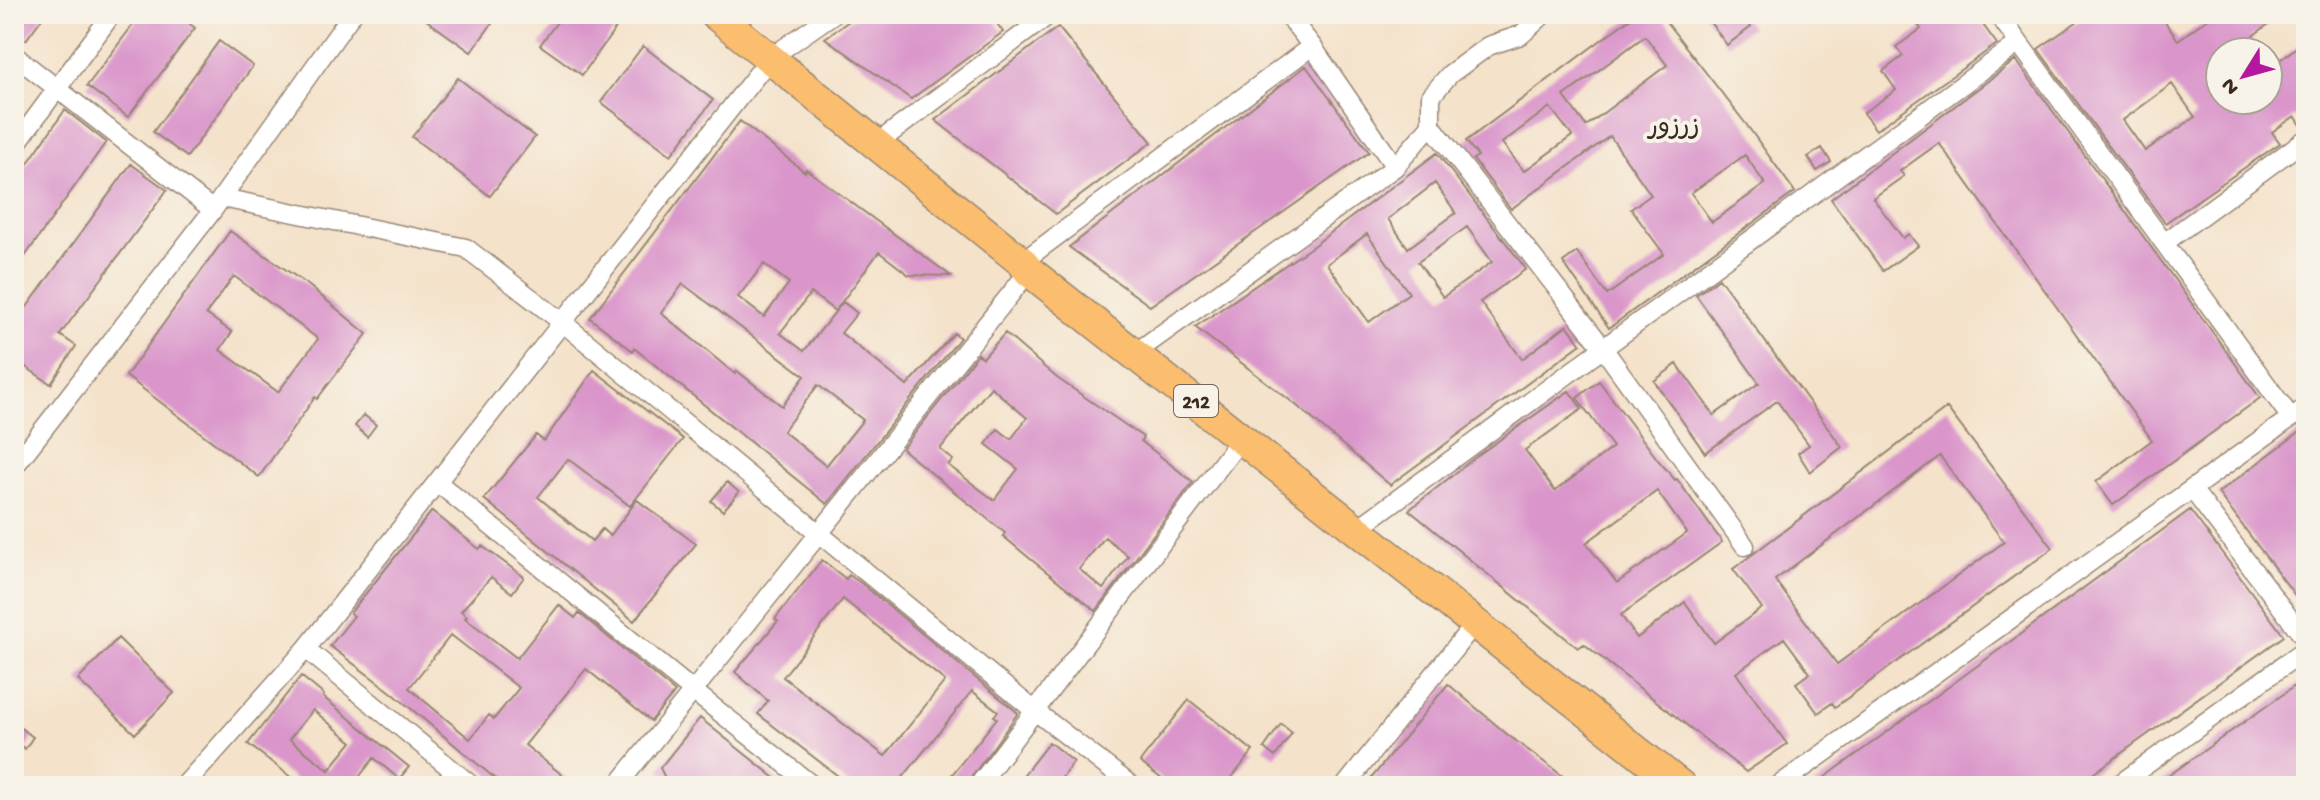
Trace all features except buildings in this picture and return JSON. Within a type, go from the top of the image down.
[{"type":"main road","name":"212","points":[[715,14],[1026,267],[1681,786]]},
{"type":"street","points":[[14,147],[112,14]]},
{"type":"street","points":[[14,467],[217,204],[352,14]]},
{"type":"street","points":[[184,786],[306,649],[770,58],[833,14]]},
{"type":"street","points":[[876,144],[1050,14]]},
{"type":"street","points":[[1287,14],[1395,167]]},
{"type":"street","points":[[1544,14],[1521,35],[1488,46],[1450,74],[1431,96],[1431,125],[1603,348],[1745,546]]},
{"type":"street","points":[[1778,786],[2298,412],[2164,243],[1998,14]]},
{"type":"street","points":[[1357,529],[2019,43]]},
{"type":"street","points":[[617,786],[1026,267],[1312,46]]},
{"type":"street","points":[[14,55],[217,204],[466,248],[562,322],[1035,711],[1132,786]]},
{"type":"street","points":[[1135,353],[1395,167],[1431,125]]},
{"type":"street","points":[[2164,243],[2306,139]]},
{"type":"street","points":[[978,786],[1242,437]]},
{"type":"street","points":[[437,482],[813,786]]},
{"type":"street","points":[[2192,489],[2306,640]]},
{"type":"street","points":[[1345,786],[1475,623]]},
{"type":"street","points":[[306,649],[472,786]]},
{"type":"street","points":[[2117,786],[2306,649]]},
{"type":"district","name":"زرزور","points":[[1674,124]]}]
